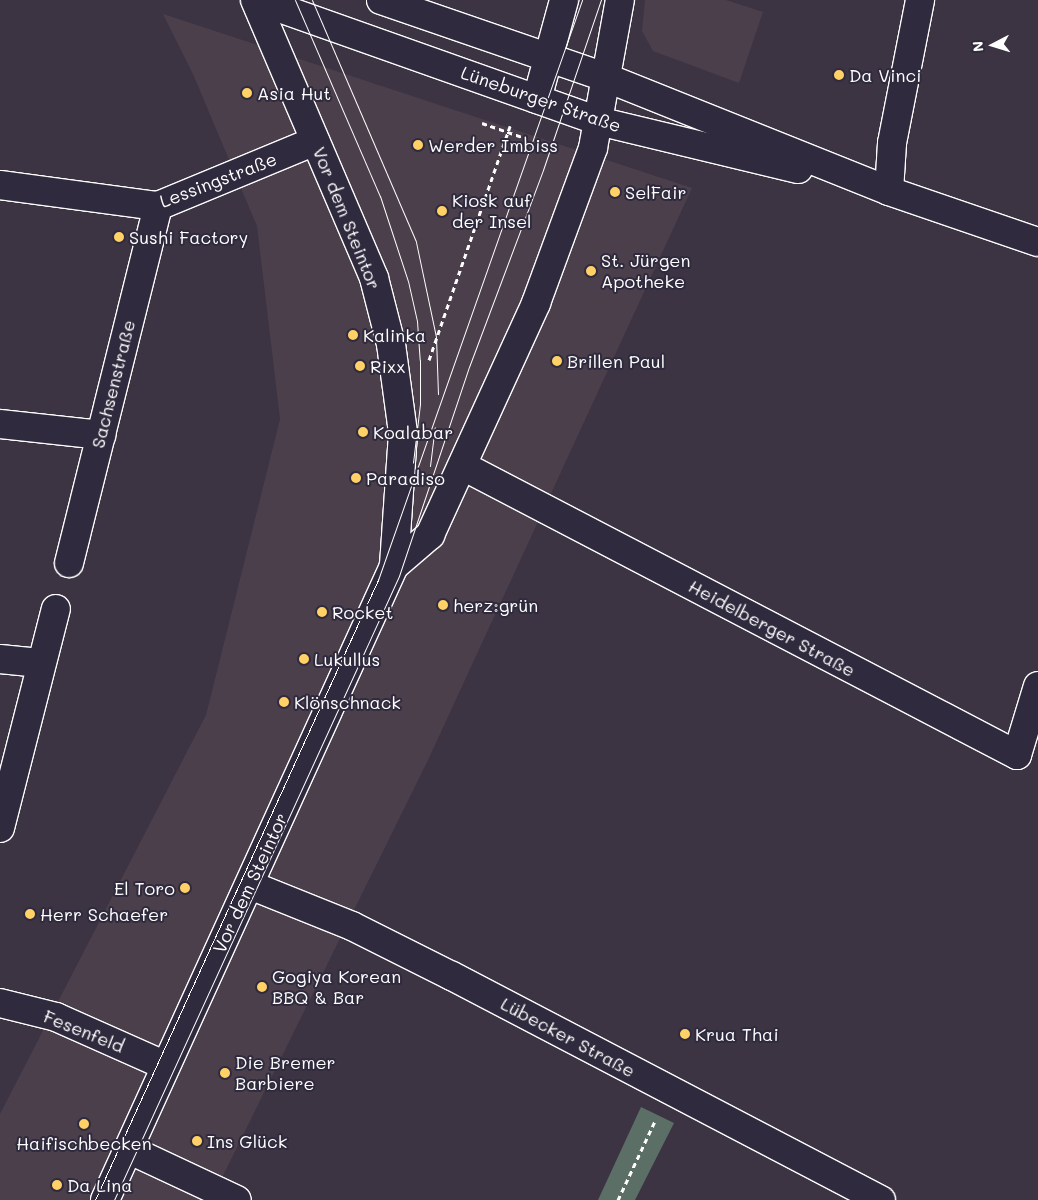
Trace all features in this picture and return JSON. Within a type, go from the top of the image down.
[{"type":"street","name":"Lüneburger Straße","points":[[256,0],[598,121],[889,191]]},
{"type":"street","name":"Vor dem Steintor","points":[[104,1200],[250,885],[394,566],[404,433],[391,344],[374,278],[256,0]]},
{"type":"street","name":"Lüneburger Straße","points":[[381,0],[607,78],[889,191],[1038,242]]},
{"type":"street","points":[[538,99],[564,0]]},
{"type":"street","name":"Vor dem Steintor","points":[[394,566],[430,535],[536,303],[588,163],[607,78],[620,0]]},
{"type":"street","points":[[889,191],[892,143],[920,0]]},
{"type":"street","name":"Lessingstraße","points":[[0,185],[158,206],[315,141]]},
{"type":"street","name":"Sachsenstraße","points":[[69,563],[158,206]]},
{"type":"street","points":[[0,424],[101,435]]},
{"type":"street","name":"Heidelberger Straße","points":[[463,466],[1017,755],[1038,686]]},
{"type":"street","points":[[0,828],[40,663],[56,609]]},
{"type":"street","points":[[0,659],[40,663]]},
{"type":"street","name":"Lübecker Straße","points":[[250,885],[352,926],[881,1200]]},
{"type":"street","name":"Fesenfeld","points":[[0,1003],[56,1017],[166,1066]]},
{"type":"street","points":[[128,1149],[237,1200]]},
{"type":"path","points":[[426,369],[506,131],[538,99]]},
{"type":"path","points":[[482,123],[525,138]]},
{"type":"path","points":[[618,1200],[670,1090]]},
{"type":"shaded area","points":[[645,0],[726,0],[763,12],[739,83],[653,51],[642,31]]},
{"type":"shaded area","points":[[163,14],[692,188],[428,760],[211,1200],[0,1200],[0,1114],[206,715],[280,419],[257,226],[193,74]]},
{"type":"green space","points":[[641,1107],[674,1123],[635,1200],[598,1200]]},
{"type":"tram line","points":[[295,0],[380,196],[408,281],[417,321],[420,360],[420,404],[413,463]]},
{"type":"tram line","points":[[312,0],[416,242],[436,337],[438,394]]},
{"type":"tram line","points":[[95,1200],[378,580],[582,0]]},
{"type":"tram line","points":[[114,1200],[399,576],[469,367],[543,170],[601,0]]},
{"type":"tram line","points":[[430,466],[435,427]]},
{"type":"place","name":"Da Vinci","points":[[839,75]]},
{"type":"place","name":"Asia Hut","points":[[247,93]]},
{"type":"place","name":"Werder Imbiss","points":[[418,145]]},
{"type":"place","name":"SelFair","points":[[615,192]]},
{"type":"place","name":"Kiosk auf der Insel","points":[[442,211]]},
{"type":"place","name":"Sushi Factory","points":[[119,237]]},
{"type":"place","name":"St. Jürgen Apotheke","points":[[591,271]]},
{"type":"place","name":"Kalinka","points":[[353,335]]},
{"type":"place","name":"Brillen Paul","points":[[557,361]]},
{"type":"place","name":"Rixx","points":[[360,366]]},
{"type":"place","name":"Koalabar","points":[[363,432]]},
{"type":"place","name":"Paradiso","points":[[356,478]]},
{"type":"place","name":"herz:grün","points":[[443,605]]},
{"type":"place","name":"Rocket","points":[[322,612]]},
{"type":"place","name":"Lukullus","points":[[304,659]]},
{"type":"place","name":"Klönschnack","points":[[284,702]]},
{"type":"place","name":"El Toro","points":[[185,888]]},
{"type":"place","name":"Herr Schaefer","points":[[30,914]]},
{"type":"place","name":"Gogiya Korean BBQ & Bar","points":[[262,987]]},
{"type":"place","name":"Krua Thai","points":[[685,1034]]},
{"type":"place","name":"Die Bremer Barbiere","points":[[225,1073]]},
{"type":"place","name":"Haifischbecken","points":[[84,1124]]},
{"type":"place","name":"Ins Glück","points":[[197,1141]]},
{"type":"place","name":"Da Lina","points":[[57,1185]]}]
